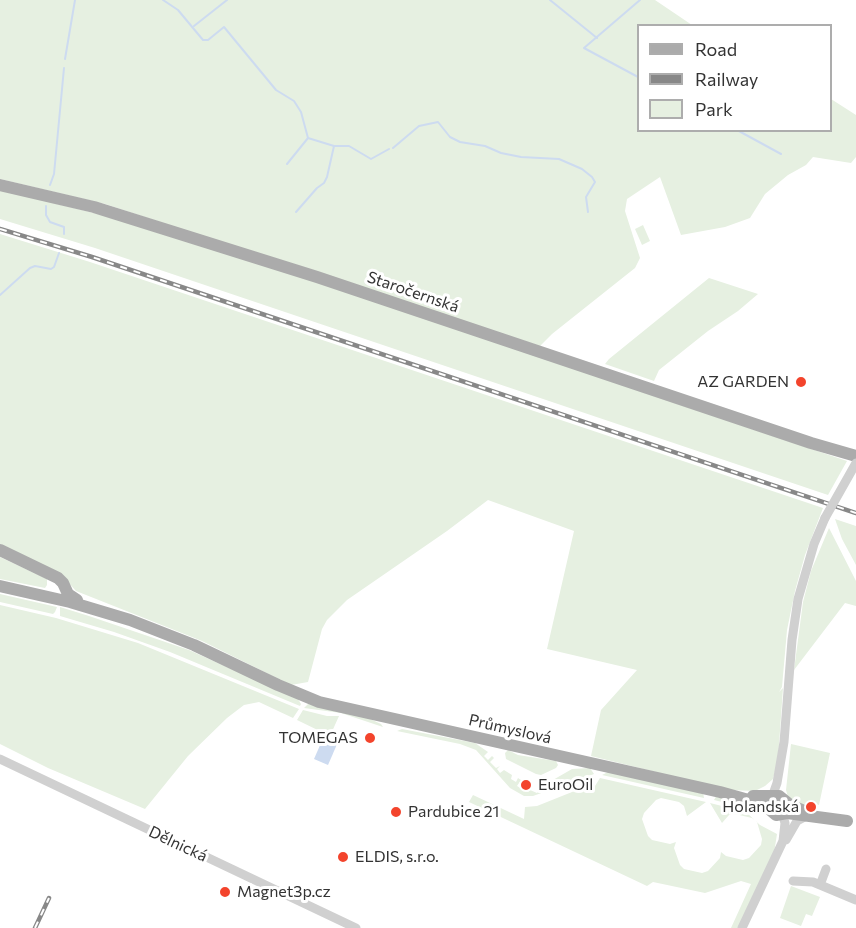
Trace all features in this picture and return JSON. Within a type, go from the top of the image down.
[{"type":"main road","name":"Staročernská","points":[[0,185],[94,207],[318,277],[811,443],[856,456]]},
{"type":"main road","name":"Staročernská","points":[[811,443],[856,462]]},
{"type":"main road","points":[[0,550],[62,581],[59,597]]},
{"type":"main road","points":[[0,586],[59,597],[187,645],[250,672]]},
{"type":"main road","points":[[0,591],[54,600],[69,596],[95,609],[194,645],[250,672]]},
{"type":"main road","name":"Průmyslová","points":[[250,672],[319,702],[778,806]]},
{"type":"main road","name":"Průmyslová","points":[[720,792],[754,796],[778,806]]},
{"type":"main road","points":[[778,806],[809,815],[851,822]]},
{"type":"main road","points":[[778,806],[851,822]]},
{"type":"street","points":[[778,806],[792,640],[798,599],[814,544],[825,518],[856,462]]},
{"type":"street","points":[[777,854],[779,770],[784,742]]},
{"type":"street","name":"Dělnická","points":[[0,759],[356,928]]},
{"type":"street","points":[[754,796],[763,794],[771,786],[779,770]]},
{"type":"street","points":[[742,928],[777,854],[797,821],[809,815]]},
{"type":"street","points":[[820,885],[826,868]]},
{"type":"street","points":[[793,881],[813,882],[856,900]]},
{"type":"green space","points":[[0,0],[655,0],[691,24],[637,24],[637,132],[832,132],[832,100],[856,115],[856,157],[851,163],[813,157],[806,165],[788,175],[765,194],[750,218],[725,227],[681,235],[660,177],[627,199],[625,211],[640,258],[635,268],[540,346],[105,204],[0,179]]},
{"type":"green space","points":[[0,190],[102,215],[316,282],[847,461],[828,495],[95,248],[0,219]]},
{"type":"green space","points":[[643,225],[650,241],[642,245],[635,229]]},
{"type":"green space","points":[[0,234],[90,262],[823,508],[805,555],[787,630],[782,687],[779,692],[783,688],[778,759],[773,779],[755,791],[729,790],[591,756],[601,710],[637,670],[547,649],[574,531],[488,500],[347,600],[327,620],[322,629],[308,682],[291,685],[202,641],[76,591],[60,573],[0,544]]},
{"type":"green space","points":[[709,278],[758,294],[659,370],[654,381],[605,364],[609,359]]},
{"type":"green space","points":[[835,519],[856,526],[856,565],[842,539]]},
{"type":"green space","points":[[829,528],[856,581],[856,606],[845,603],[794,670],[803,602],[811,571]]},
{"type":"green space","points":[[0,557],[47,579],[47,585],[45,588],[0,579]]},
{"type":"green space","points":[[0,594],[57,607],[53,614],[0,602]]},
{"type":"green space","points":[[0,605],[56,618],[138,643],[299,709],[293,718],[259,702],[244,705],[227,718],[188,756],[145,809],[48,768],[0,744]]},
{"type":"green space","points":[[60,607],[189,650],[298,699],[301,704],[300,706],[170,652],[60,616]]},
{"type":"green space","points":[[309,703],[368,718],[383,727],[341,713],[304,708]]},
{"type":"green space","points":[[303,710],[327,716],[339,716],[330,736],[297,720]]},
{"type":"green space","points":[[402,729],[475,743],[488,752],[484,756],[488,760],[492,756],[494,758],[490,762],[496,768],[500,766],[497,769],[500,773],[504,770],[512,775],[511,779],[516,782],[518,778],[521,780],[517,786],[528,792],[530,790],[537,793],[539,788],[572,769],[590,768],[594,774],[533,796],[524,796],[510,788],[476,750],[460,744],[397,731]]},
{"type":"green space","points":[[791,744],[830,753],[819,805],[812,803],[810,808],[803,807],[788,797],[786,790]]},
{"type":"green space","points":[[508,750],[518,755],[556,761],[558,765],[541,775],[536,774],[506,759],[505,753]]},
{"type":"green space","points":[[608,772],[703,792],[704,798],[602,775]]},
{"type":"green space","points":[[600,778],[706,802],[687,816],[684,806],[679,802],[661,798],[656,800],[644,813],[642,819],[648,836],[652,840],[670,844],[676,842],[674,848],[680,865],[684,869],[702,873],[708,871],[720,858],[721,852],[726,856],[743,860],[749,858],[761,845],[762,839],[757,822],[777,834],[774,853],[738,928],[731,928],[751,884],[741,881],[705,893],[653,882],[647,886],[469,802],[473,795],[524,819],[525,807],[537,806],[577,790],[591,789]]},
{"type":"green space","points":[[717,795],[757,804],[763,811],[756,813],[746,808],[714,800]]},
{"type":"green space","points":[[710,803],[746,812],[752,818],[729,815],[722,823]]},
{"type":"green space","points":[[791,886],[820,897],[812,916],[806,914],[801,926],[780,918]]},
{"type":"water","points":[[324,736],[338,742],[328,765],[314,759]]},
{"type":"waterway","points":[[65,59],[75,0]]},
{"type":"waterway","points":[[163,0],[178,10],[203,40],[208,40],[224,27],[276,90],[294,101],[301,112],[308,138],[334,146],[349,146],[371,159],[389,149]]},
{"type":"waterway","points":[[194,26],[227,0]]},
{"type":"waterway","points":[[550,0],[597,38]]},
{"type":"waterway","points":[[637,76],[584,48],[640,0]]},
{"type":"waterway","points":[[50,185],[54,174],[64,68]]},
{"type":"waterway","points":[[393,148],[419,126],[438,122],[450,137],[460,142],[485,146],[501,153],[521,157],[559,159],[582,169],[595,182],[586,197],[588,212]]},
{"type":"waterway","points":[[741,132],[781,154]]},
{"type":"waterway","points":[[287,164],[308,138]]},
{"type":"waterway","points":[[296,212],[324,183],[334,146]]},
{"type":"waterway","points":[[46,206],[46,215],[50,222],[64,227],[64,234]]},
{"type":"waterway","points":[[0,295],[30,268],[35,266],[51,269],[54,267],[59,253]]},
{"type":"railway","points":[[0,229],[92,257],[856,513]]},
{"type":"railway","points":[[35,928],[49,898]]},
{"type":"place","name":"AZ GARDEN","points":[[801,382]]},
{"type":"place","name":"TOMEGAS","points":[[370,738]]},
{"type":"place","name":"EuroOil","points":[[526,785]]},
{"type":"place","name":"Holandská","points":[[811,807]]},
{"type":"place","name":"Pardubice 21","points":[[396,812]]},
{"type":"place","name":"ELDIS, s.r.o.","points":[[343,857]]},
{"type":"place","name":"Magnet3p.cz","points":[[225,892]]}]
